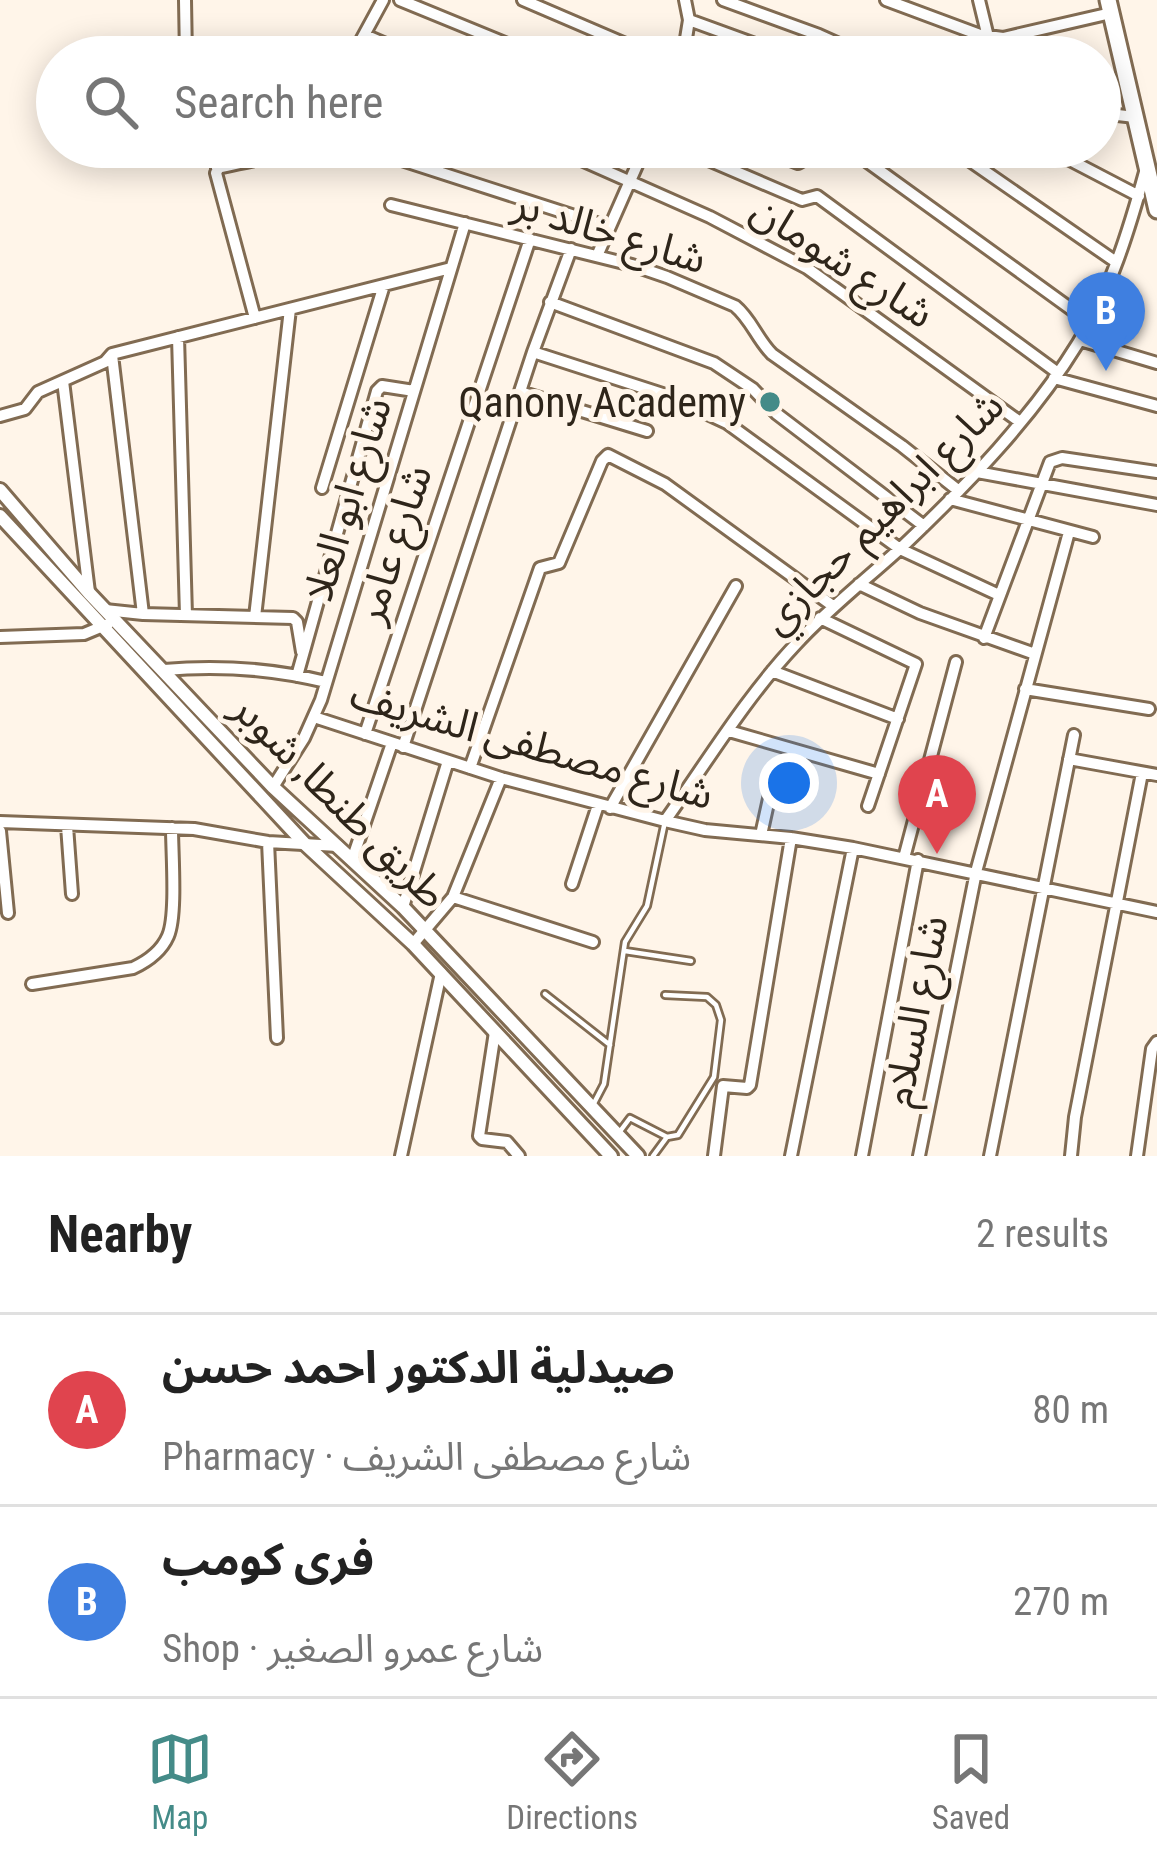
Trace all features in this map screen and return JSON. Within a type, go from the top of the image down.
[{"type":"main road","points":[[1109,6],[1116,36]]},
{"type":"main road","points":[[1121,57],[1157,210]]},
{"type":"street","points":[[185,0],[186,36]]},
{"type":"street","points":[[369,36],[365,34],[383,0]]},
{"type":"street","points":[[400,0],[487,36]]},
{"type":"street","points":[[523,0],[607,36]]},
{"type":"street","points":[[668,0],[746,36]]},
{"type":"street","points":[[722,0],[821,36]]},
{"type":"street","points":[[886,0],[985,36]]},
{"type":"street","points":[[980,0],[988,36]]},
{"type":"street","points":[[1017,36],[1109,6]]},
{"type":"street","points":[[1121,115],[1135,117]]},
{"type":"street","points":[[218,168],[255,317]]},
{"type":"street","points":[[429,168],[609,227]]},
{"type":"street","name":"شارع شومان","points":[[602,168],[766,244],[807,268],[1020,422]]},
{"type":"street","points":[[597,256],[635,168]]},
{"type":"street","points":[[727,168],[802,200],[817,196],[1056,376],[1157,406]]},
{"type":"street","points":[[876,168],[1089,322]]},
{"type":"street","points":[[980,168],[1116,262]]},
{"type":"street","points":[[1085,168],[1139,196]]},
{"type":"street","name":"شارع ابراهيم حجازي","points":[[665,821],[772,671],[833,606],[955,495],[1056,376],[1080,340],[1116,262],[1146,169]]},
{"type":"street","name":"شارع خالد بر","points":[[391,205],[597,256],[667,277],[735,306],[772,354],[902,446],[955,495]]},
{"type":"street","name":"شارع ابو العلا","points":[[274,787],[314,717],[326,682],[465,223]]},
{"type":"street","name":"شارع عامر","points":[[365,734],[530,238]]},
{"type":"street","points":[[352,860],[398,745],[571,249]]},
{"type":"street","points":[[0,416],[25,409],[38,392],[105,362],[112,354],[451,268]]},
{"type":"street","points":[[322,488],[384,285]]},
{"type":"street","points":[[550,302],[731,372],[777,414],[924,526]]},
{"type":"street","points":[[255,617],[290,309]]},
{"type":"street","points":[[178,337],[185,615]]},
{"type":"street","points":[[1080,340],[1157,363]]},
{"type":"street","points":[[533,352],[669,396],[728,423],[900,549],[999,595]]},
{"type":"street","points":[[112,354],[143,614]]},
{"type":"street","points":[[63,381],[89,593]]},
{"type":"street","points":[[298,676],[377,391],[382,386],[414,391]]},
{"type":"street","points":[[520,392],[647,431]]},
{"type":"street","points":[[470,767],[540,568],[559,563],[608,454],[665,484],[833,606]]},
{"type":"street","points":[[984,638],[1053,459],[1157,472]]},
{"type":"street","points":[[976,472],[1157,505]]},
{"type":"street","name":"طريق طنطا, شوبر","points":[[0,490],[305,844],[413,944],[611,1156]]},
{"type":"street","points":[[955,495],[1027,522],[1093,537]]},
{"type":"street","name":"طريق طنطا, شوبر","points":[[0,516],[164,670],[274,787],[403,907],[638,1156]]},
{"type":"street","name":"شارع السلام","points":[[919,1156],[976,872],[1070,532]]},
{"type":"street","points":[[859,584],[920,613],[1035,654]]},
{"type":"street","points":[[572,884],[604,806],[736,586]]},
{"type":"street","name":"شارع مصطفى الشريف","points":[[0,637],[84,634],[107,619],[143,614],[255,617],[295,620],[303,655]]},
{"type":"street","points":[[820,619],[915,663],[868,806]]},
{"type":"street","points":[[904,858],[956,662]]},
{"type":"street","points":[[164,670],[213,667],[326,682]]},
{"type":"street","points":[[772,671],[898,719]]},
{"type":"street","points":[[1025,689],[1149,709]]},
{"type":"street","name":"شارع مصطفى الشريف","points":[[314,717],[501,778],[665,821],[854,848],[1157,911]]},
{"type":"street","points":[[728,730],[879,774]]},
{"type":"street","points":[[990,1156],[1074,735]]},
{"type":"street","points":[[1069,759],[1157,776]]},
{"type":"street","points":[[403,907],[448,761]]},
{"type":"street","points":[[1071,1156],[1142,773]]},
{"type":"street","points":[[413,944],[453,897],[501,778]]},
{"type":"street","points":[[761,835],[770,794]]},
{"type":"street","points":[[0,822],[172,828],[338,846]]},
{"type":"street","points":[[68,826],[72,895]]},
{"type":"street","points":[[32,984],[133,968],[159,950],[172,924],[172,828]]},
{"type":"street","points":[[0,831],[8,913]]},
{"type":"street","points":[[714,1156],[723,1086],[749,1085],[791,838]]},
{"type":"street","points":[[268,842],[277,1038]]},
{"type":"street","points":[[791,1156],[854,848]]},
{"type":"street","points":[[862,1156],[918,860]]},
{"type":"street","points":[[453,897],[593,942]]},
{"type":"street","points":[[401,1156],[441,973]]},
{"type":"street","points":[[495,1032],[479,1136],[507,1142],[519,1156]]},
{"type":"street","points":[[1137,1156],[1152,1048],[1157,1042]]},
{"type":"lane","points":[[592,1107],[604,1084],[623,950],[646,905],[665,821]]},
{"type":"lane","points":[[623,950],[691,961]]},
{"type":"lane","points":[[545,994],[610,1045]]},
{"type":"lane","points":[[617,1134],[632,1118],[674,1137],[712,1081],[721,1020],[718,1010],[707,997],[665,994]]},
{"type":"lane","points":[[653,1156],[667,1137]]},
{"type":"place","name":"فرى كومب","points":[[1106,371]]},
{"type":"place","name":"Qanony Academy","points":[[770,402]]},
{"type":"place","name":"صيدلية الدكتور احمد حسن","points":[[937,854]]}]
